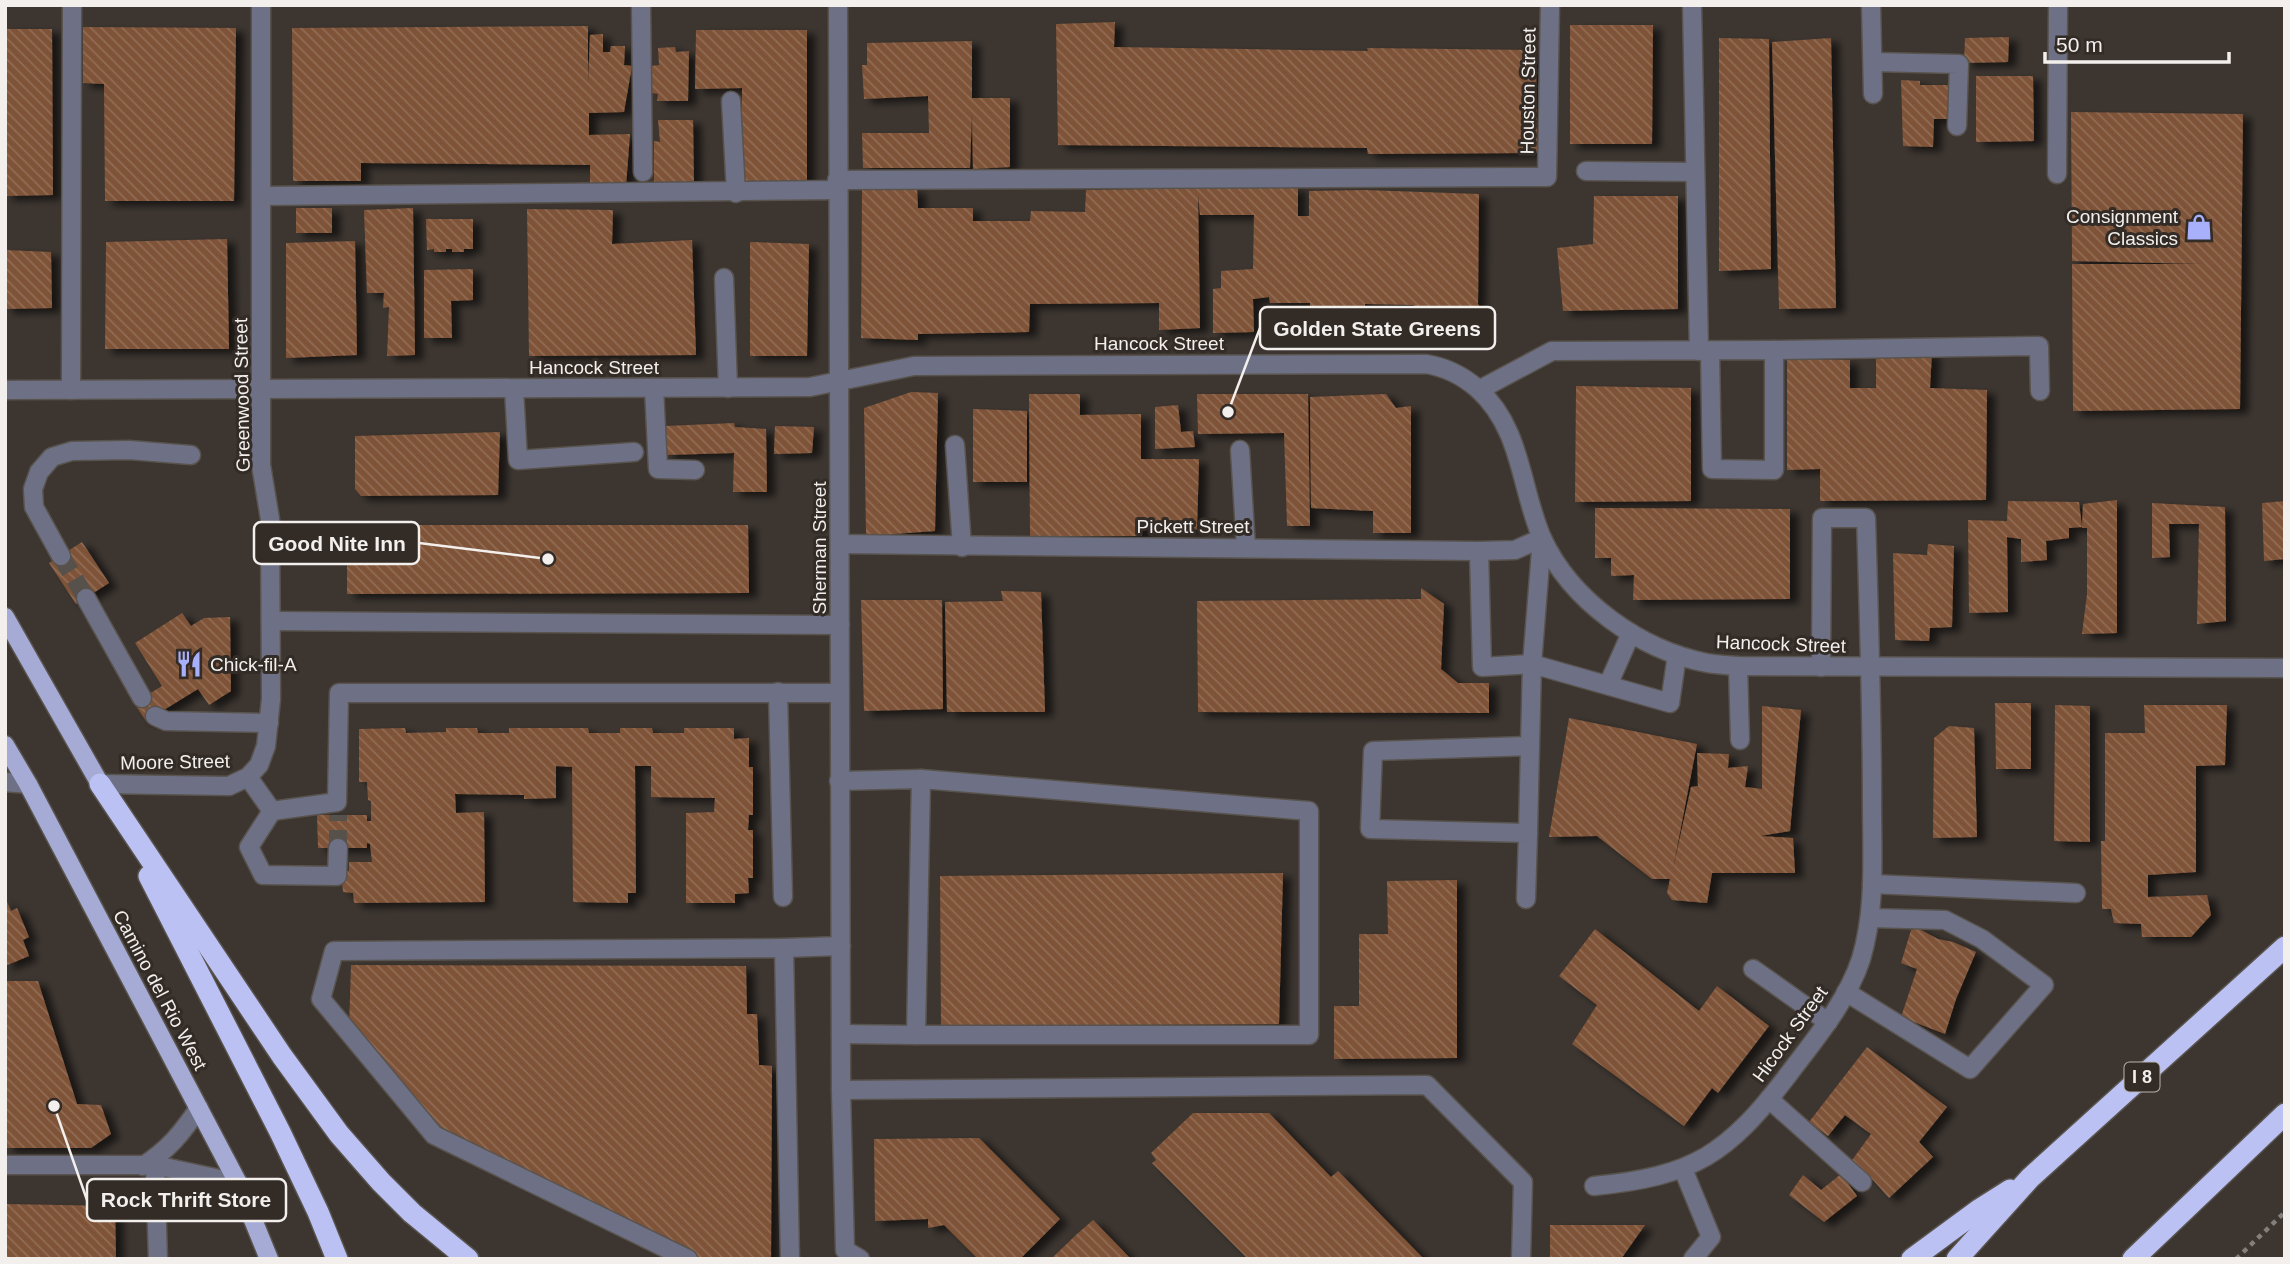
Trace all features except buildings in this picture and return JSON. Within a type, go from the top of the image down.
[{"type":"highway","points":[[100,785],[197,966],[280,1132],[337,1259]]},
{"type":"highway","points":[[100,785],[282,1056],[339,1134],[381,1182],[422,1222],[468,1259]]},
{"type":"highway","name":"I 8","points":[[1957,1259],[2030,1178],[2285,947]]},
{"type":"highway","points":[[2133,1259],[2285,1114]]},
{"type":"highway","points":[[1912,1259],[1980,1209],[2030,1178]]},
{"type":"main road","points":[[5,617],[100,785]]},
{"type":"main road","name":"Camino del Rio West","points":[[5,746],[28,784],[238,1183],[268,1259]]},
{"type":"street","points":[[71,390],[72,5]]},
{"type":"street","name":"Greenwood Street","points":[[248,777],[260,765],[264,755],[271,699],[270,519],[261,465],[261,5]]},
{"type":"street","points":[[641,5],[643,172]]},
{"type":"street","name":"Sherman Street","points":[[838,5],[841,1090],[850,1256]]},
{"type":"street","name":"Houston Street","points":[[837,186],[1547,177],[1550,5]]},
{"type":"street","points":[[1692,5],[1695,172],[1712,469],[1774,470],[1774,350]]},
{"type":"street","points":[[1871,5],[1873,93]]},
{"type":"street","points":[[2057,174],[2058,5]]},
{"type":"street","points":[[1872,62],[1959,64],[1957,126]]},
{"type":"street","points":[[731,101],[736,192]]},
{"type":"street","points":[[1586,171],[1695,172]]},
{"type":"street","points":[[263,195],[736,192],[837,186]]},
{"type":"street","points":[[724,278],[728,388]]},
{"type":"street","points":[[1479,390],[1552,351],[2039,346],[2040,391]]},
{"type":"street","name":"Hancock Street","points":[[5,390],[810,387],[914,366],[1434,366],[1462,377],[1493,405],[1510,432],[1542,538],[1569,579],[1595,606],[1631,633],[1677,655],[1708,663],[1738,666],[2285,668]]},
{"type":"street","points":[[654,388],[658,469],[695,470]]},
{"type":"street","points":[[514,389],[518,460],[634,452]]},
{"type":"street","points":[[955,445],[962,547]]},
{"type":"street","points":[[61,556],[34,507],[33,489],[39,472],[52,457],[72,451],[129,450],[191,456]]},
{"type":"street","points":[[1240,450],[1246,548]]},
{"type":"street","name":"Hicock Street","points":[[1594,1186],[1651,1179],[1701,1160],[1733,1139],[1769,1099],[1828,1022],[1846,992],[1860,960],[1870,918],[1872,884],[1866,518],[1822,518],[1821,667]]},
{"type":"street","points":[[1526,899],[1532,664],[1542,538]]},
{"type":"street","name":"Pickett Street","points":[[840,544],[1479,551],[1515,550],[1542,538]]},
{"type":"street","points":[[1479,551],[1482,667],[1532,664],[1670,703],[1677,655]]},
{"type":"street","points":[[86,598],[142,698]]},
{"type":"street","points":[[271,621],[840,625]]},
{"type":"street","points":[[1608,685],[1631,633]]},
{"type":"street","points":[[1738,666],[1740,740]]},
{"type":"street","points":[[778,692],[783,897]]},
{"type":"street","points":[[272,811],[338,809],[339,693],[839,693]]},
{"type":"street","points":[[155,716],[166,721],[269,723]]},
{"type":"street","points":[[1528,833],[1370,829],[1373,751],[1530,746]]},
{"type":"street","points":[[248,777],[272,811]]},
{"type":"street","name":"Moore Street","points":[[100,785],[215,787],[229,786],[248,777]]},
{"type":"street","points":[[839,781],[921,779],[1309,811],[1309,1035],[841,1034]]},
{"type":"street","points":[[915,1035],[921,779]]},
{"type":"street","points":[[5,782],[28,784]]},
{"type":"street","points":[[272,811],[249,847],[263,875],[337,876],[338,848]]},
{"type":"street","points":[[1872,884],[2076,893]]},
{"type":"street","points":[[1846,992],[1970,1069],[2044,985],[1982,939],[1945,920],[1870,918]]},
{"type":"street","points":[[688,1259],[433,1135],[321,999],[334,951],[841,946]]},
{"type":"street","points":[[784,948],[790,1259]]},
{"type":"street","points":[[1754,969],[1828,1022]]},
{"type":"street","points":[[841,1090],[1427,1085],[1523,1182],[1521,1259]]},
{"type":"street","points":[[1769,1099],[1862,1182]]},
{"type":"street","points":[[149,1166],[178,1138],[199,1108]]},
{"type":"street","points":[[5,1165],[149,1166],[238,1183]]},
{"type":"street","points":[[149,1166],[158,1259]]},
{"type":"street","points":[[1683,1168],[1711,1237],[1693,1259]]},
{"type":"path","points":[[2236,1259],[2285,1212]]},
{"type":"tunnel","points":[[61,556],[86,598]]},
{"type":"tunnel","points":[[338,815],[338,848]]},
{"type":"place","name":"Consignment Classics","points":[[2199,227]]},
{"type":"place","name":"Golden State Greens","points":[[1228,412]]},
{"type":"place","name":"Good Nite Inn","points":[[548,559]]},
{"type":"place","name":"Chick-fil-A","points":[[189,664]]},
{"type":"place","name":"Rock Thrift Store","points":[[54,1106]]}]
